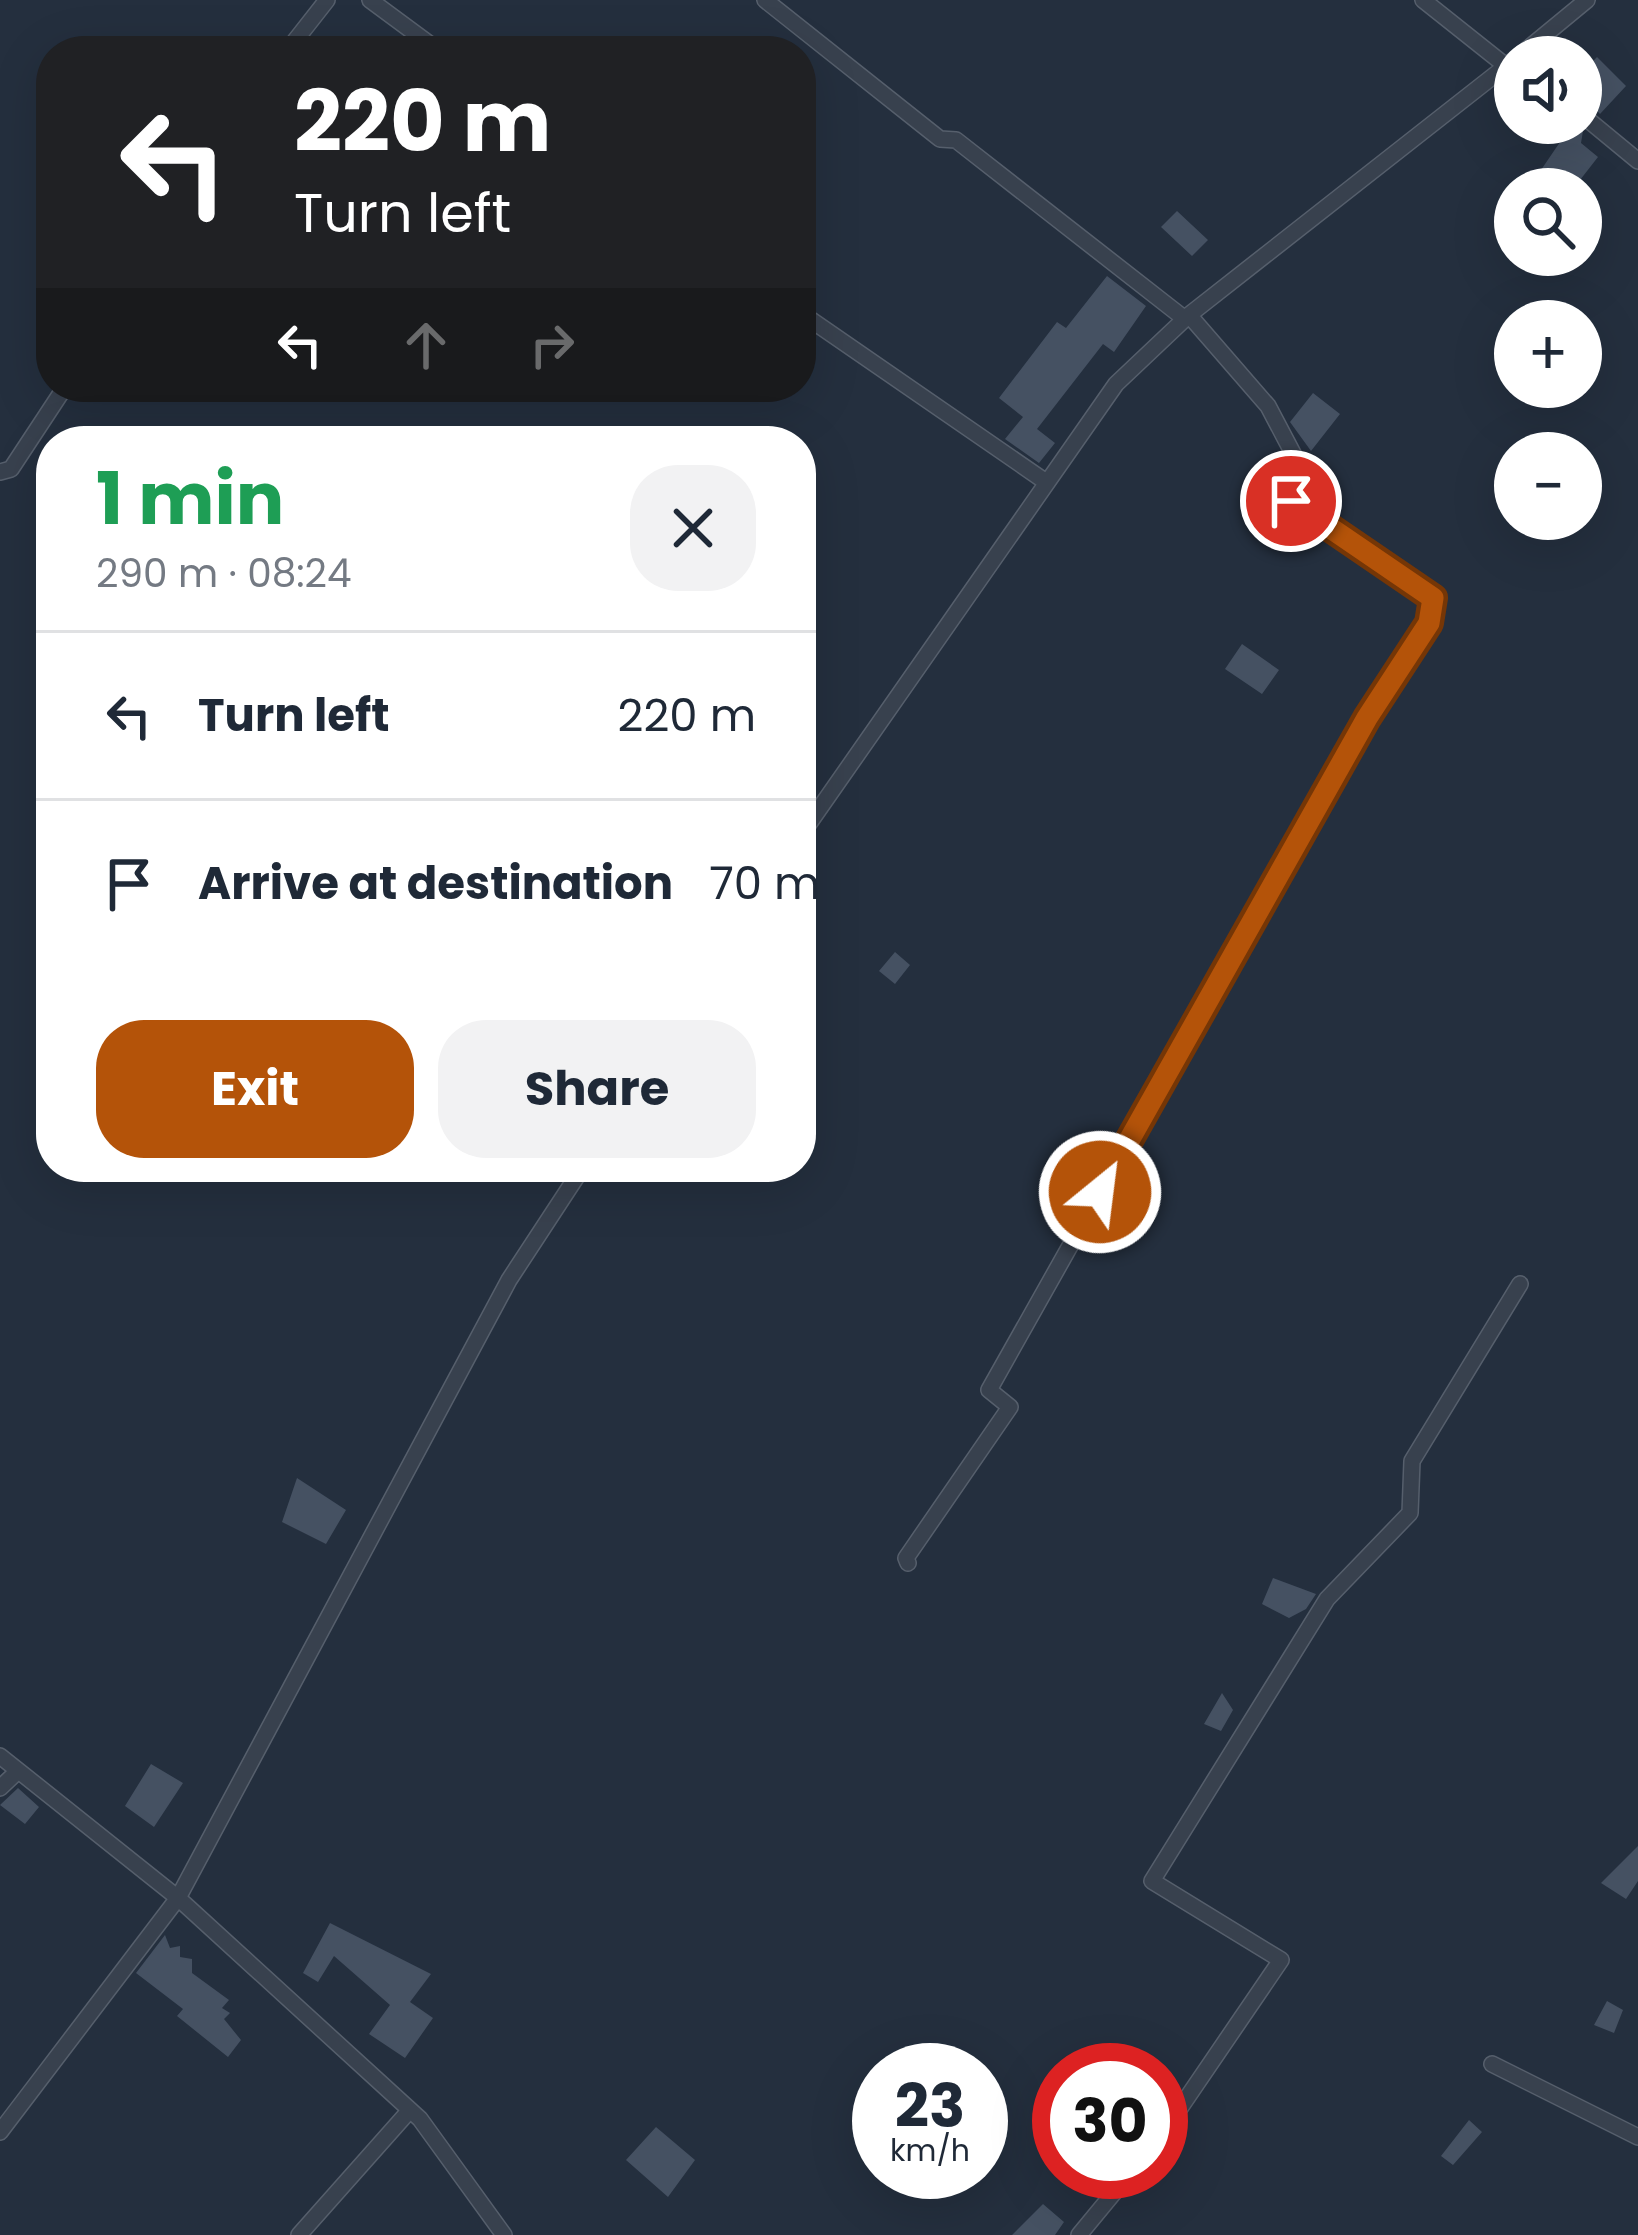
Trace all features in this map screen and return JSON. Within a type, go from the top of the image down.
[{"type":"street","points":[[299,36],[327,0]]},
{"type":"street","points":[[370,0],[419,36]]},
{"type":"street","points":[[765,0],[810,36]]},
{"type":"street","points":[[1423,0],[1494,46]]},
{"type":"street","points":[[1543,36],[1587,0]]},
{"type":"street","points":[[816,41],[940,139],[956,140],[1187,317],[1268,406],[1298,463],[1291,501],[1433,598],[1429,623],[1367,718],[989,1390],[1010,1407],[908,1563]]},
{"type":"street","points":[[816,812],[1116,385],[1187,317],[1494,76]]},
{"type":"street","points":[[1602,132],[1638,161]]},
{"type":"street","points":[[816,323],[1046,482]]},
{"type":"street","points":[[0,472],[11,469],[36,431]]},
{"type":"street","points":[[0,2132],[178,1898],[509,1280],[573,1182]]},
{"type":"street","points":[[1188,2096],[1281,1960],[1152,1881],[1327,1598],[1410,1513],[1412,1461],[1520,1284]]},
{"type":"street","points":[[0,1756],[178,1898],[410,2110],[504,2235]]},
{"type":"street","points":[[0,1788],[18,1771]]},
{"type":"street","points":[[1492,2063],[1638,2137]]},
{"type":"street","points":[[299,2235],[410,2110]]},
{"type":"street","points":[[1079,2235],[1109,2199]]},
{"type":"building","points":[[1602,62],[1626,86],[1602,112]]},
{"type":"building","points":[[1559,144],[1582,144],[1598,157],[1589,168],[1542,168]]},
{"type":"building","points":[[1177,211],[1208,240],[1192,256],[1161,227]]},
{"type":"building","points":[[1107,276],[1146,306],[1114,352],[1103,344],[1037,429],[1055,443],[1039,463],[1005,439],[1023,417],[999,398],[1057,322],[1066,328]]},
{"type":"building","points":[[1313,393],[1340,414],[1311,451],[1290,422]]},
{"type":"building","points":[[1242,644],[1279,670],[1262,694],[1225,669]]},
{"type":"building","points":[[895,952],[910,965],[895,984],[879,971]]},
{"type":"building","points":[[297,1478],[346,1510],[326,1544],[282,1522]]},
{"type":"building","points":[[1273,1578],[1316,1594],[1306,1609],[1289,1618],[1262,1604]]},
{"type":"building","points":[[1222,1693],[1233,1710],[1221,1731],[1204,1724]]},
{"type":"building","points":[[151,1764],[183,1783],[154,1827],[125,1806]]},
{"type":"building","points":[[18,1788],[39,1807],[25,1824],[0,1805]]},
{"type":"building","points":[[1638,1846],[1638,1881],[1626,1899],[1601,1883]]},
{"type":"building","points":[[330,1923],[431,1974],[410,2002],[433,2018],[405,2058],[369,2034],[390,2005],[334,1956],[318,1982],[303,1973]]},
{"type":"building","points":[[165,1935],[170,1948],[180,1946],[180,1957],[192,1959],[192,1973],[229,2000],[222,2008],[230,2013],[224,2019],[241,2040],[228,2057],[177,2016],[183,2009],[136,1973]]},
{"type":"building","points":[[1607,2001],[1623,2010],[1614,2033],[1594,2025]]},
{"type":"building","points":[[1469,2120],[1482,2132],[1453,2165],[1441,2156]]},
{"type":"building","points":[[656,2127],[695,2160],[668,2197],[626,2160]]},
{"type":"building","points":[[1043,2204],[1064,2222],[1055,2235],[1012,2235]]},
{"type":"route","points":[[1100,1192],[1367,718],[1429,623],[1433,598],[1291,501]]}]
